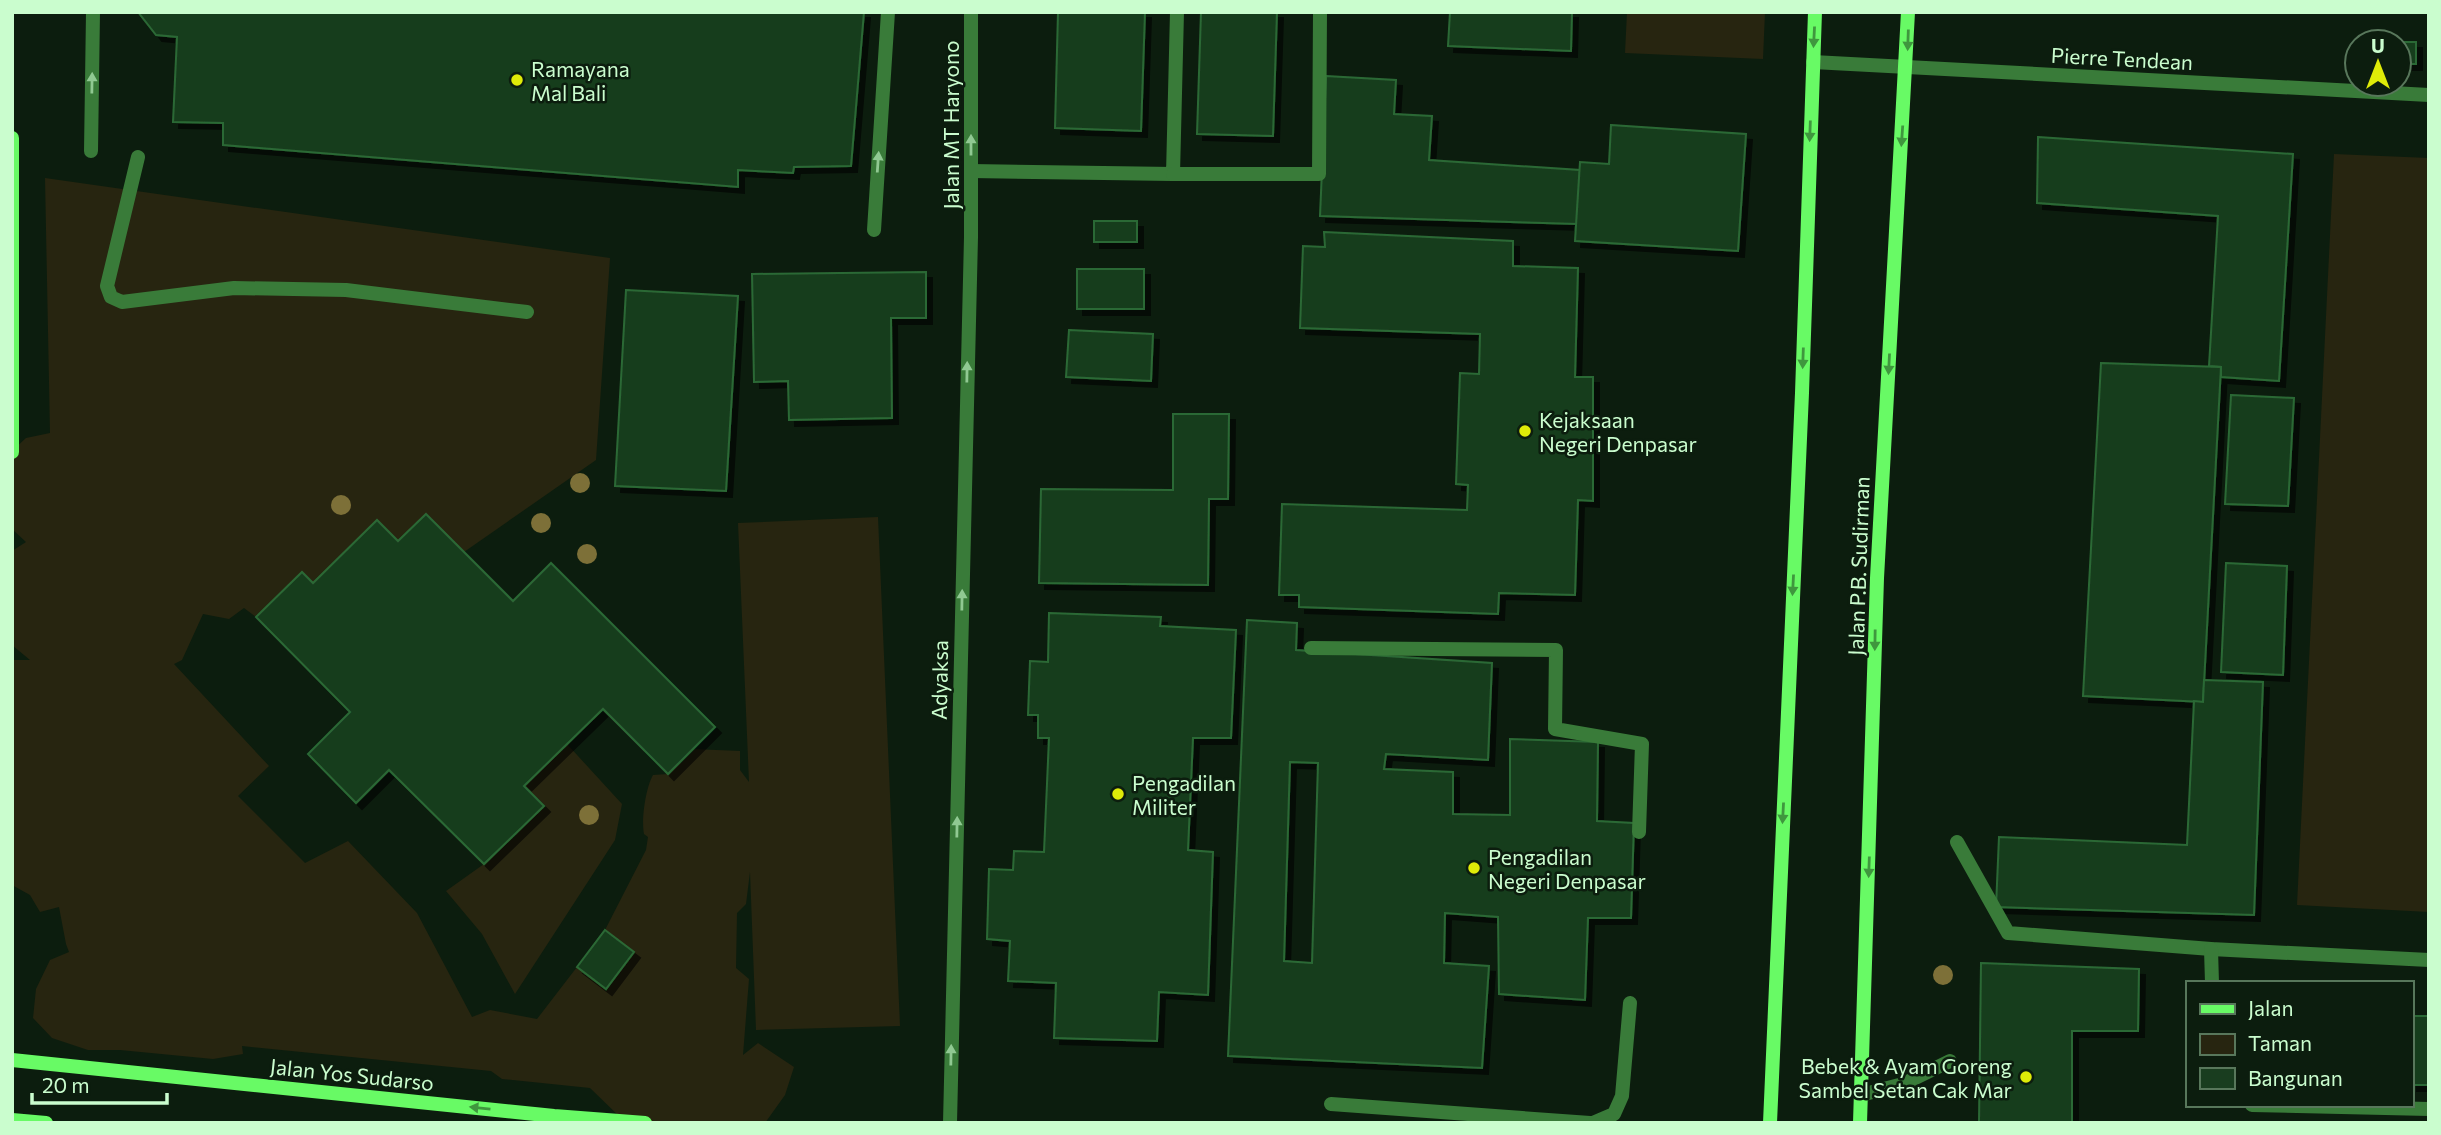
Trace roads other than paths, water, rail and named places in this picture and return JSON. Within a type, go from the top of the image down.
[{"type":"main road","points":[[1770,1123],[1815,12]]},
{"type":"main road","name":"Jalan P.B. Sudirman","points":[[1860,1123],[1877,578],[1908,12]]},
{"type":"main road","points":[[12,138],[12,452]]},
{"type":"main road","name":"Jalan Yos Sudarso","points":[[12,1060],[554,1119],[645,1123]]},
{"type":"main road","points":[[12,1120],[46,1123]]},
{"type":"street","points":[[91,151],[93,12]]},
{"type":"street","points":[[874,230],[888,12]]},
{"type":"street","name":"Jalan MT Haryono","points":[[971,12],[971,237]]},
{"type":"street","points":[[1173,174],[1177,12]]},
{"type":"street","points":[[971,171],[1319,174],[1320,12]]},
{"type":"street","name":"Pierre Tendean","points":[[1813,62],[2429,95]]},
{"type":"street","points":[[138,156],[107,286],[111,297],[122,302],[234,288],[346,290],[527,312]]},
{"type":"street","name":"Adyaksa","points":[[950,1123],[971,237]]},
{"type":"street","points":[[1311,648],[1556,650],[1555,729],[1642,744],[1639,832]]},
{"type":"street","points":[[1957,842],[2008,933],[2211,949],[2429,960]]},
{"type":"street","points":[[2211,949],[2212,981]]},
{"type":"street","points":[[1331,1104],[1591,1123],[1614,1114],[1622,1096],[1630,1003]]},
{"type":"street","points":[[1861,1095],[1903,1084],[1950,1061]]},
{"type":"street","points":[[2340,1107],[2429,1109]]},
{"type":"place","name":"Ramayana Mal Bali","points":[[517,80]]},
{"type":"place","name":"Kejaksaan Negeri Denpasar","points":[[1525,431]]},
{"type":"place","name":"Pengadilan Militer","points":[[1118,794]]},
{"type":"place","name":"Pengadilan Negeri Denpasar","points":[[1474,868]]},
{"type":"place","name":"Bebek & Ayam Goreng Sambel Setan Cak Mar","points":[[2026,1077]]}]
